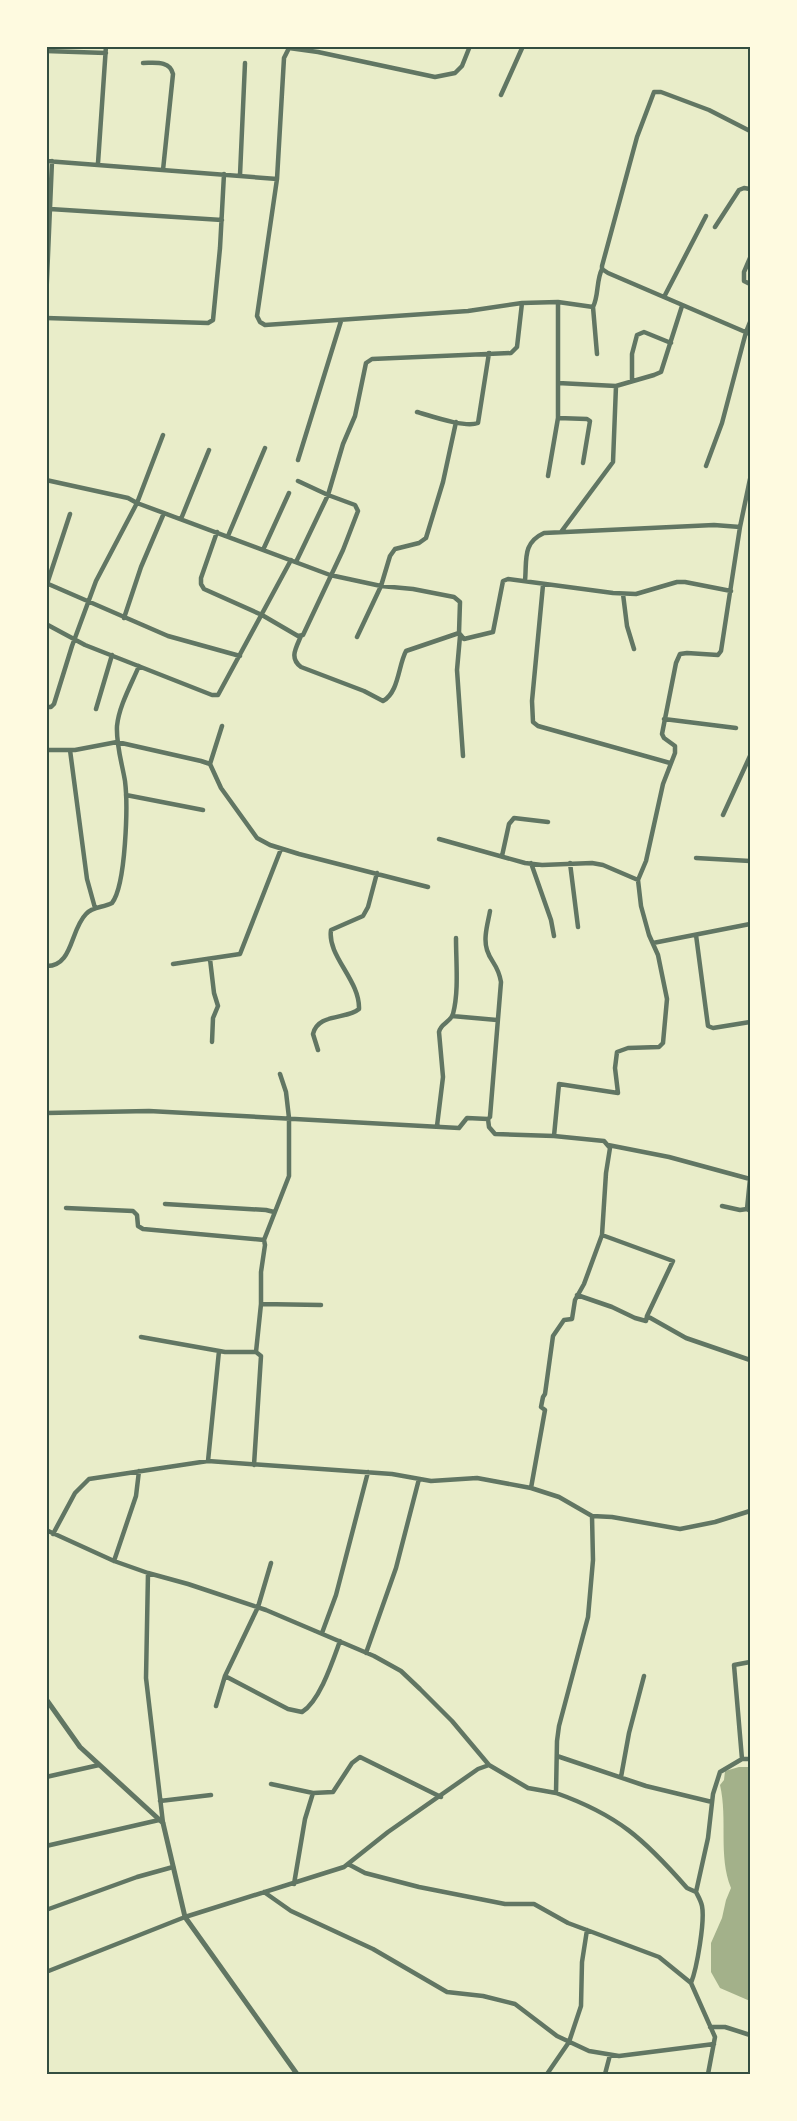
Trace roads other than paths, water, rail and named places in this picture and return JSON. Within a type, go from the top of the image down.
[{"type":"street","points":[[470,46],[462,66],[455,73],[435,76],[289,47],[284,58],[277,178],[257,316],[265,325],[468,311],[522,303],[558,302],[593,307]]},
{"type":"street","points":[[501,95],[524,46]]},
{"type":"street","points":[[46,51],[106,50],[98,164]]},
{"type":"street","points":[[143,63],[168,65],[172,68],[163,170]]},
{"type":"street","points":[[240,175],[245,63]]},
{"type":"street","points":[[597,354],[593,307],[596,300],[597,282],[637,137],[654,92],[661,92],[709,110],[750,131]]},
{"type":"street","points":[[46,302],[50,209],[49,161],[277,178]]},
{"type":"street","points":[[46,318],[211,322],[214,318],[224,174]]},
{"type":"street","points":[[715,227],[740,190],[750,189]]},
{"type":"street","points":[[50,209],[222,220]]},
{"type":"street","points":[[664,297],[706,216]]},
{"type":"street","points":[[750,258],[743,277],[744,281],[750,284]]},
{"type":"street","points":[[602,269],[748,333]]},
{"type":"street","points":[[548,476],[558,418],[558,302]]},
{"type":"street","points":[[46,624],[112,655],[218,695],[294,561],[328,495],[343,444],[355,416],[366,363],[372,359],[489,352],[511,353],[516,350],[522,303]]},
{"type":"street","points":[[558,383],[616,386],[661,372],[682,306]]},
{"type":"street","points":[[298,460],[341,321]]},
{"type":"street","points":[[706,466],[722,423],[750,322]]},
{"type":"street","points":[[632,381],[632,354],[637,334],[644,332],[671,343]]},
{"type":"street","points":[[417,412],[456,422],[474,425],[478,423],[489,352]]},
{"type":"street","points":[[561,531],[613,462],[616,386]]},
{"type":"street","points":[[558,418],[590,421],[583,463]]},
{"type":"street","points":[[357,638],[395,549],[419,543],[426,538],[454,439],[456,422]]},
{"type":"street","points":[[46,706],[51,707],[54,704],[96,582],[137,503],[163,435]]},
{"type":"street","points":[[228,536],[265,448]]},
{"type":"street","points":[[181,519],[209,450]]},
{"type":"street","points":[[554,1136],[560,1084],[618,1093],[615,1068],[617,1052],[628,1048],[659,1047],[663,1042],[667,999],[658,955],[641,906],[638,880],[646,861],[663,784],[675,753],[675,746],[662,734],[676,663],[680,654],[718,655],[721,651],[740,527],[750,479]]},
{"type":"street","points":[[46,480],[128,498],[330,574],[381,586],[413,589],[459,599],[458,670],[463,756]]},
{"type":"street","points":[[298,481],[355,505],[358,511],[343,550],[301,636],[294,654],[296,663],[383,701],[392,692],[406,651],[459,635],[468,639],[493,632],[503,581],[508,579],[623,594],[636,594],[677,582],[730,591]]},
{"type":"street","points":[[263,550],[289,493]]},
{"type":"street","points":[[124,618],[141,567],[164,513]]},
{"type":"street","points":[[70,514],[47,583],[168,636],[240,656]]},
{"type":"street","points":[[525,581],[528,546],[533,538],[544,533],[714,525],[740,527]]},
{"type":"street","points":[[217,532],[201,578],[204,588],[301,636]]},
{"type":"street","points":[[543,585],[532,701],[533,722],[538,726],[670,763]]},
{"type":"street","points":[[623,594],[627,626],[634,649]]},
{"type":"street","points":[[96,709],[112,655]]},
{"type":"street","points":[[46,966],[56,965],[63,961],[74,933],[84,916],[90,909],[112,903],[117,892],[125,833],[126,795],[117,741],[119,715],[139,666]]},
{"type":"street","points":[[664,719],[736,728]]},
{"type":"street","points":[[222,726],[210,764],[221,788],[257,838],[281,849],[428,887]]},
{"type":"street","points":[[46,750],[70,750],[117,741],[210,764]]},
{"type":"street","points":[[70,750],[87,879],[95,908]]},
{"type":"street","points":[[723,816],[750,756]]},
{"type":"street","points":[[126,795],[203,810]]},
{"type":"street","points":[[502,856],[509,824],[514,818],[548,822]]},
{"type":"street","points":[[439,839],[531,863],[603,865],[638,880]]},
{"type":"street","points":[[173,964],[234,957],[240,954],[281,849]]},
{"type":"street","points":[[696,858],[750,861]]},
{"type":"street","points":[[531,863],[551,920],[554,936]]},
{"type":"street","points":[[570,863],[578,927]]},
{"type":"street","points":[[318,1050],[313,1034],[316,1026],[325,1020],[352,1014],[359,1009],[350,977],[335,951],[330,936],[336,927],[363,916],[368,907],[377,873]]},
{"type":"street","points":[[490,911],[487,949],[500,974],[489,1127],[495,1134],[604,1141],[610,1148],[602,1235],[584,1284],[577,1295],[572,1319],[564,1320],[553,1336],[541,1407],[545,1410],[531,1488]]},
{"type":"street","points":[[653,943],[750,924]]},
{"type":"street","points":[[696,935],[708,1026],[713,1028],[750,1022]]},
{"type":"street","points":[[437,1126],[443,1077],[439,1032],[441,1026],[452,1016],[455,999],[456,938]]},
{"type":"street","points":[[210,959],[218,1006],[213,1018],[212,1042]]},
{"type":"street","points":[[452,1016],[497,1020]]},
{"type":"street","points":[[256,1352],[261,1304],[261,1272],[266,1245],[264,1240],[289,1176],[289,1118],[286,1092],[280,1074]]},
{"type":"street","points":[[46,1113],[149,1111],[459,1128],[467,1118],[488,1119]]},
{"type":"street","points":[[608,1146],[669,1157],[750,1179],[749,1210],[722,1206]]},
{"type":"street","points":[[165,1204],[274,1212]]},
{"type":"street","points":[[66,1208],[133,1211],[137,1215],[138,1226],[143,1229],[264,1240]]},
{"type":"street","points":[[577,1295],[646,1321],[673,1261],[602,1235]]},
{"type":"street","points":[[261,1304],[321,1305]]},
{"type":"street","points":[[647,1316],[686,1338],[750,1360]]},
{"type":"street","points":[[141,1337],[219,1351],[256,1352],[261,1356],[254,1465]]},
{"type":"street","points":[[208,1461],[219,1351]]},
{"type":"street","points":[[53,1534],[75,1493],[89,1479],[208,1461],[393,1474],[431,1481],[477,1478],[531,1488],[559,1497],[592,1516],[612,1517],[680,1529],[715,1522],[750,1511]]},
{"type":"street","points":[[114,1561],[136,1496],[139,1471]]},
{"type":"street","points":[[322,1633],[336,1595],[368,1472]]},
{"type":"street","points":[[366,1653],[396,1568],[419,1479]]},
{"type":"street","points":[[556,1793],[560,1726],[588,1617],[592,1516]]},
{"type":"street","points":[[46,1530],[114,1561],[258,1607],[340,1641],[401,1671],[452,1721],[489,1765],[528,1788],[556,1793],[587,1805],[621,1824],[647,1845],[687,1888],[696,1892]]},
{"type":"street","points":[[216,1707],[225,1676],[258,1607],[271,1563]]},
{"type":"street","points":[[148,1573],[146,1678],[161,1822],[185,1917],[297,2074]]},
{"type":"street","points":[[225,1676],[288,1709],[302,1712],[315,1698],[340,1641]]},
{"type":"street","points":[[742,1759],[734,1665],[750,1662]]},
{"type":"street","points":[[621,1777],[629,1733],[644,1676]]},
{"type":"street","points":[[46,1699],[80,1747],[161,1822]]},
{"type":"street","points":[[557,1756],[646,1786],[712,1802]]},
{"type":"street","points":[[271,1784],[313,1793],[333,1792],[352,1763],[360,1757],[441,1797]]},
{"type":"street","points":[[691,1983],[695,1973],[702,1907],[696,1892],[708,1838],[712,1802],[720,1772],[742,1759],[750,1759]]},
{"type":"street","points":[[46,1777],[99,1765]]},
{"type":"street","points":[[46,1972],[185,1917],[344,1867],[388,1832],[478,1769],[489,1765]]},
{"type":"street","points":[[294,1884],[305,1819],[313,1793]]},
{"type":"street","points":[[160,1801],[211,1795]]},
{"type":"street","points":[[46,1846],[161,1822]]},
{"type":"street","points":[[348,1864],[365,1873],[419,1887],[505,1904],[534,1904],[568,1923],[659,1957],[691,1983],[715,2037],[708,2074]]},
{"type":"street","points":[[46,1910],[137,1877],[173,1868]]},
{"type":"street","points":[[264,1892],[291,1911],[373,1949],[447,1992],[483,1996],[515,2004],[557,2036],[589,2051],[619,2056],[714,2044]]},
{"type":"street","points":[[547,2074],[569,2042],[581,2006],[582,1962],[587,1930]]},
{"type":"street","points":[[710,2027],[725,2027],[750,2035]]},
{"type":"street","points":[[605,2074],[610,2055]]}]
